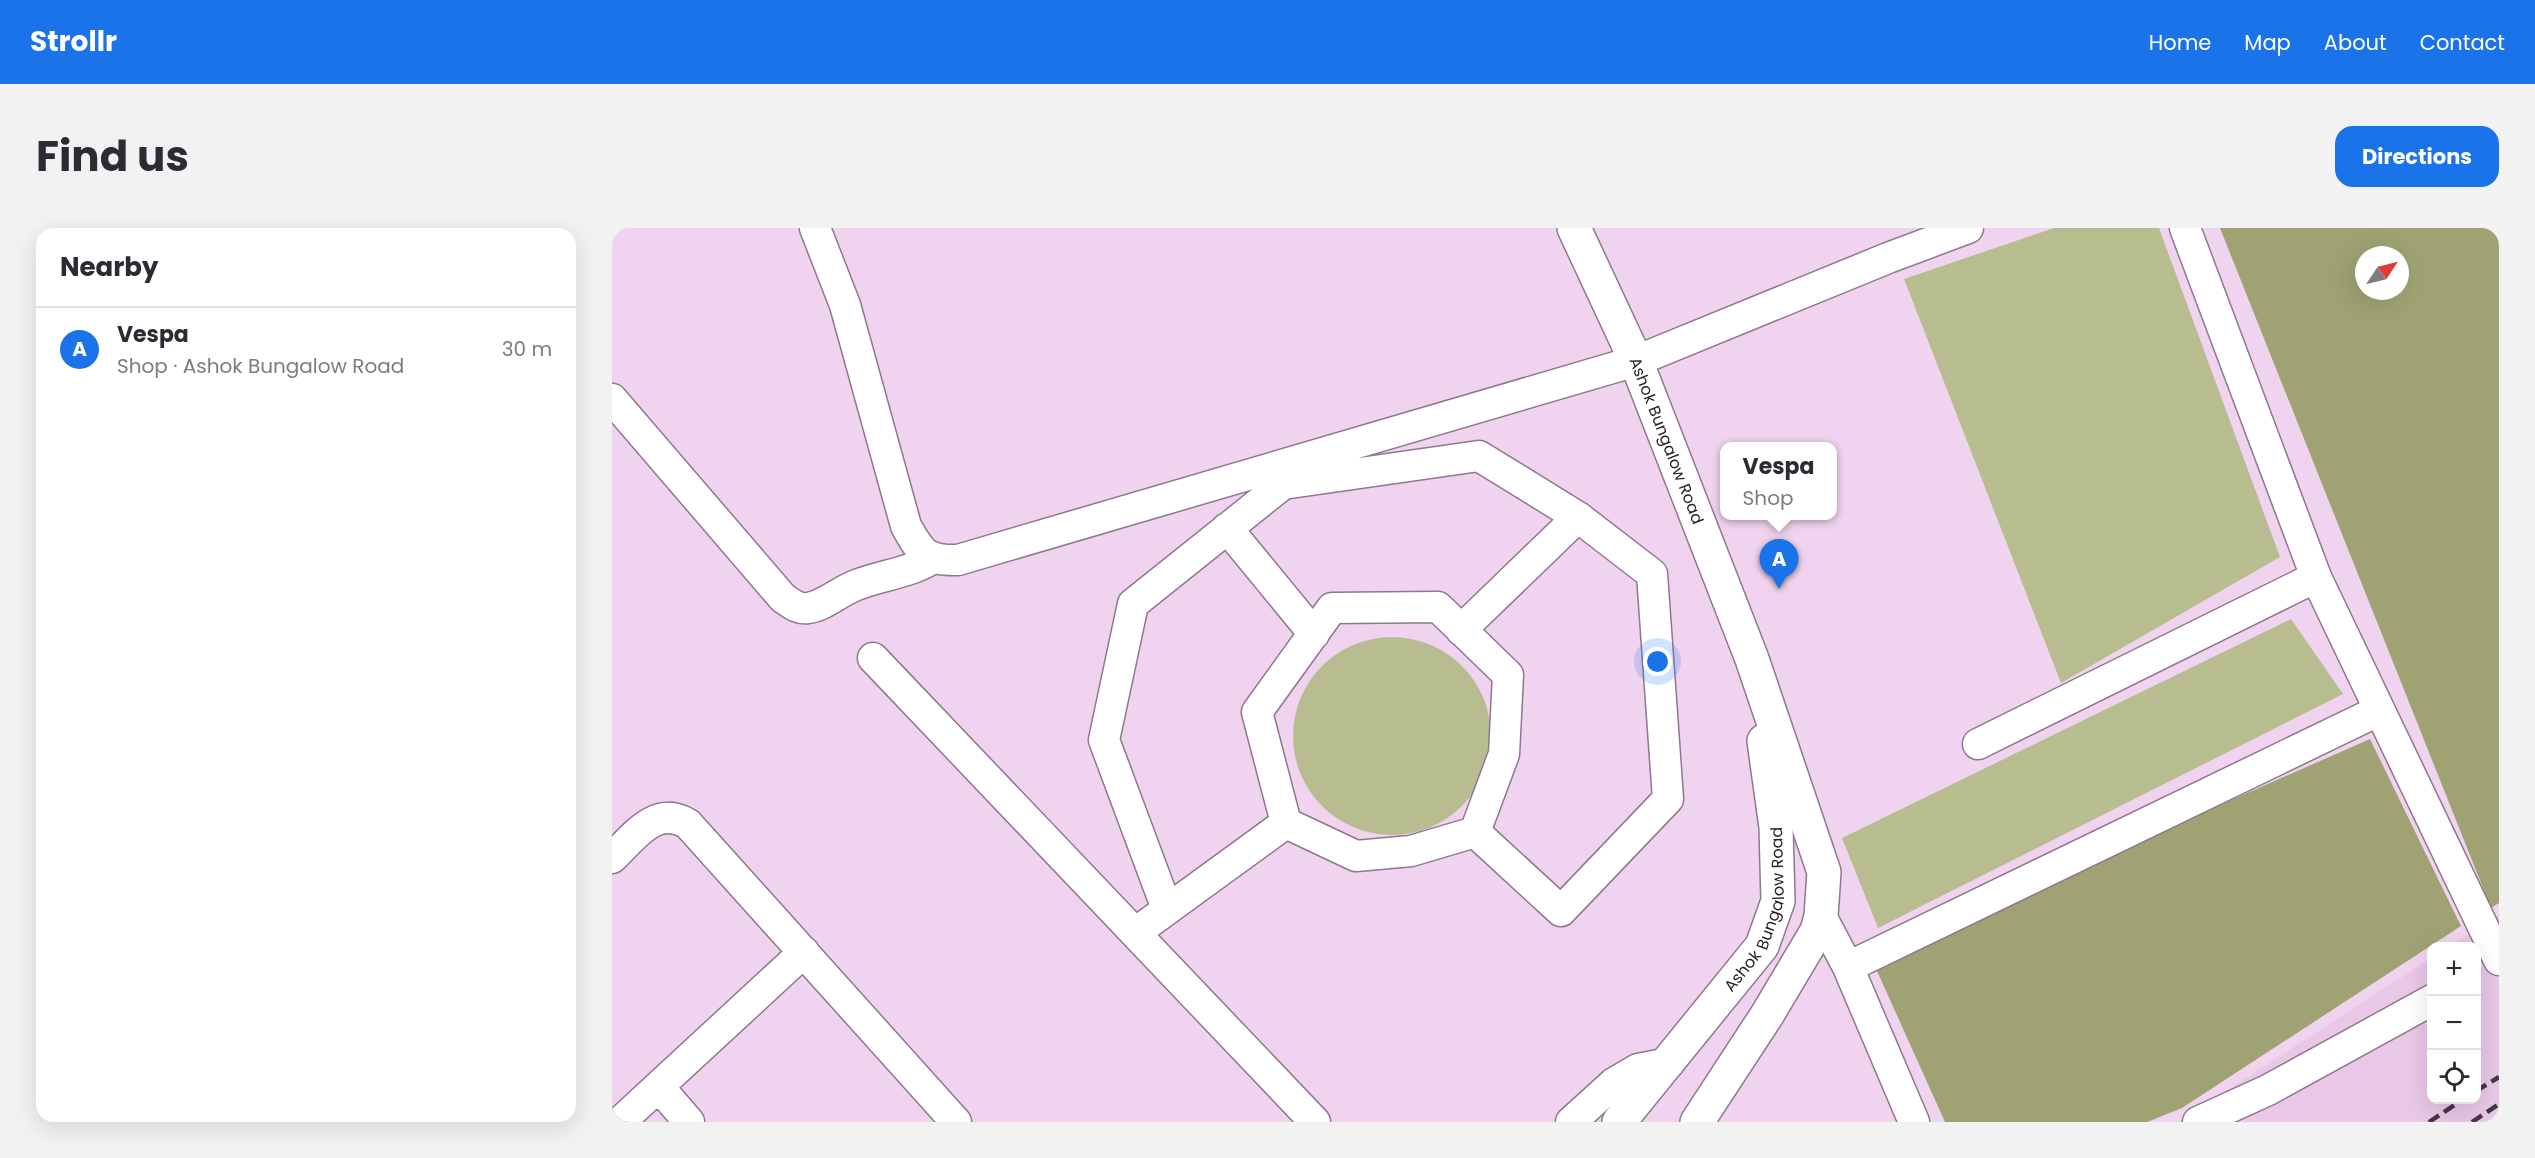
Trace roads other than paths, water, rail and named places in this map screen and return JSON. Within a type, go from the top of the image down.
[{"type":"street","points":[[815,228],[845,305],[906,526],[917,546],[938,561],[958,560],[1636,361],[1926,235],[1968,228]]},
{"type":"street","name":"Ashok Bungalow Road","points":[[1574,228],[1636,361],[1752,659],[1824,872],[1821,916],[1817,931],[1767,1015],[1697,1122]]},
{"type":"street","points":[[2185,228],[2316,577],[2499,961],[2481,972]]},
{"type":"street","points":[[612,399],[783,598],[796,607],[807,609],[856,585],[913,570],[933,558]]},
{"type":"street","points":[[1167,909],[1104,741],[1133,604],[1283,484],[1479,456],[1578,517],[1652,574],[1668,799],[1561,911],[1475,832]]},
{"type":"street","points":[[1461,630],[1578,517]]},
{"type":"street","points":[[1227,528],[1314,634]]},
{"type":"street","points":[[1978,744],[2316,577]]},
{"type":"street","points":[[1286,824],[1257,712],[1332,608],[1438,607],[1508,675],[1504,754],[1475,832]]},
{"type":"street","points":[[873,658],[1315,1122]]},
{"type":"street","name":"Ashok Bungalow Road","points":[[1619,1122],[1670,1063],[1762,946],[1778,901],[1776,827],[1752,659]]},
{"type":"street","points":[[1848,967],[2378,711]]},
{"type":"street","points":[[612,858],[658,818],[677,817],[688,824],[956,1122]]},
{"type":"street","points":[[1286,824],[1356,856],[1411,851],[1475,832]]},
{"type":"street","points":[[1135,933],[1286,824]]},
{"type":"street","points":[[1821,916],[1848,967],[1914,1122]]},
{"type":"street","points":[[620,1122],[804,952]]},
{"type":"street","points":[[2198,1122],[2268,1090],[2427,1003]]},
{"type":"street","points":[[1571,1122],[1614,1083],[1638,1069],[1670,1063]]},
{"type":"street","points":[[658,1087],[689,1122]]},
{"type":"railway","points":[[2481,1088],[2499,1077]]},
{"type":"railway","points":[[2429,1122],[2456,1104]]},
{"type":"railway","points":[[2472,1122],[2499,1104]]},
{"type":"place","name":"Vespa","points":[[1779,589]]}]
